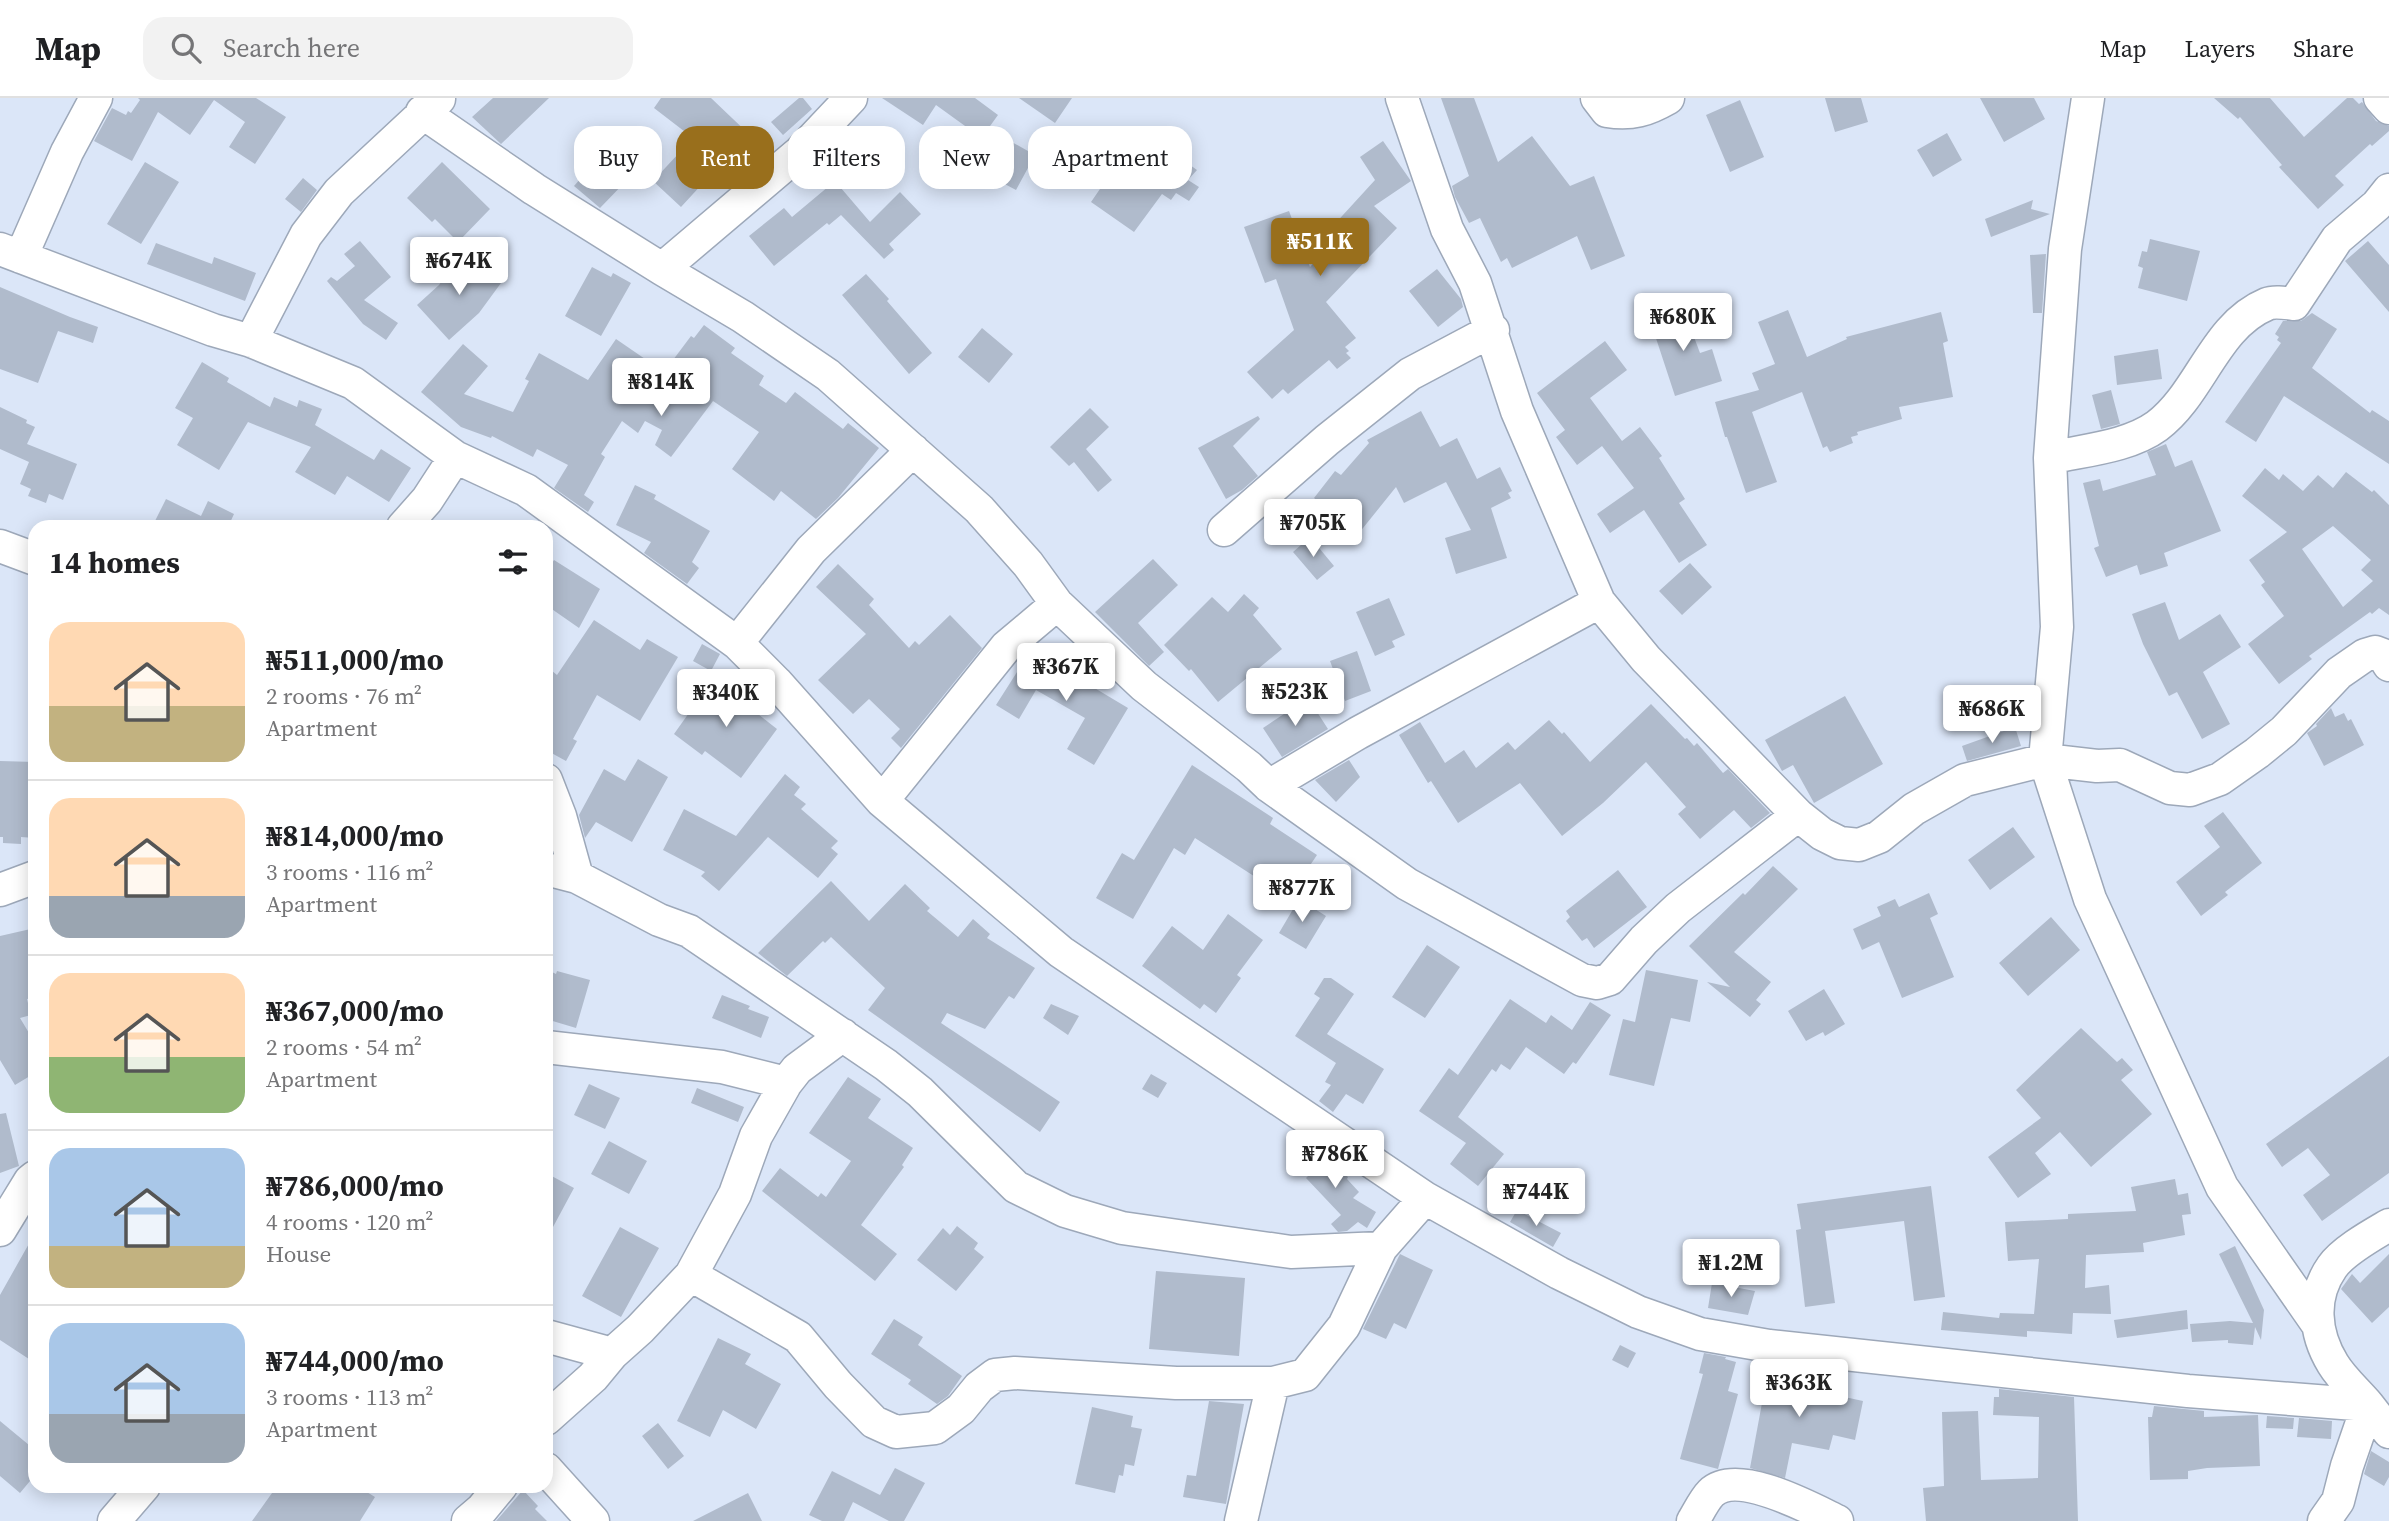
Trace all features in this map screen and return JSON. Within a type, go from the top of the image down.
[{"type":"street","points":[[96,98],[11,253],[213,330],[251,341],[353,383],[455,457],[526,491],[737,643],[776,682],[882,801],[1061,952],[1425,1198],[1559,1273],[1638,1312],[1700,1334],[1769,1346],[2188,1391],[2368,1405]]},
{"type":"street","points":[[662,269],[800,152],[851,98]]},
{"type":"street","points":[[1402,98],[1447,229],[1475,283],[1493,330],[1517,411],[1599,602],[1646,659],[1798,815],[1822,834],[1840,843],[1859,845],[1879,837],[1914,809],[1965,780],[2045,760],[2096,766],[2120,765],[2170,788],[2190,790],[2220,779],[2257,753],[2284,731],[2339,674],[2365,656],[2375,652],[2383,655],[2389,665]]},
{"type":"street","points":[[1597,98],[1607,111],[1627,114],[1654,106],[1668,98]]},
{"type":"street","points":[[2088,98],[2065,249],[2050,458],[2057,627],[2045,760],[2090,899],[2222,1187],[2316,1322],[2333,1364],[2389,1432]]},
{"type":"street","points":[[2379,98],[2389,108]]},
{"type":"street","points":[[251,341],[306,235],[339,192],[431,105],[534,189],[743,317],[828,375],[979,509],[1028,564],[1057,604],[1144,686],[1249,767],[1269,786],[1407,884],[1552,965],[1582,980],[1597,983],[1609,979],[1678,908],[1798,815]]},
{"type":"street","points":[[2050,458],[2123,442],[2155,428],[2177,408],[2211,357],[2239,322],[2269,303],[2294,304],[2337,239],[2377,205],[2389,190]]},
{"type":"street","points":[[1224,530],[1327,440],[1410,374],[1493,330]]},
{"type":"street","points":[[737,643],[811,550],[913,450]]},
{"type":"street","points":[[409,520],[427,500],[455,457]]},
{"type":"street","points":[[0,546],[28,556]]},
{"type":"street","points":[[1269,786],[1358,733],[1599,602]]},
{"type":"street","points":[[882,801],[1006,647],[1057,604]]},
{"type":"street","points":[[553,798],[577,877]]},
{"type":"street","points":[[553,871],[577,877],[659,919],[689,931],[886,1065],[920,1092],[1016,1187],[1065,1211],[1122,1228],[1292,1252],[1381,1248]]},
{"type":"street","points":[[0,890],[28,880]]},
{"type":"street","points":[[553,1413],[593,1377],[612,1354],[640,1329],[691,1275],[735,1194],[756,1136],[786,1083],[797,1069],[843,1035]]},
{"type":"street","points":[[553,1048],[722,1067],[786,1083]]},
{"type":"street","points":[[0,1230],[22,1180]]},
{"type":"street","points":[[691,1275],[798,1337],[838,1385],[874,1422],[896,1432],[935,1428],[961,1409],[979,1387],[995,1375],[1015,1373],[1176,1383],[1273,1383],[1305,1375],[1343,1326],[1381,1248],[1425,1198]]},
{"type":"street","points":[[2316,1322],[2318,1296],[2333,1265],[2389,1225]]},
{"type":"street","points":[[553,1338],[612,1354]]},
{"type":"street","points":[[1241,1521],[1273,1383]]},
{"type":"street","points":[[2324,1521],[2338,1500],[2368,1405]]},
{"type":"street","points":[[553,1477],[593,1521]]},
{"type":"street","points":[[1693,1521],[1711,1493],[1734,1484],[1782,1495],[1837,1521]]},
{"type":"street","points":[[114,1521],[138,1493]]},
{"type":"street","points":[[468,1521],[495,1493]]},
{"type":"building","points":[[138,98],[256,98],[286,117],[255,164],[229,147],[245,122],[214,100],[190,135],[158,112],[132,161],[94,141],[112,108],[126,115],[128,111],[131,113],[140,100]]},
{"type":"building","points":[[493,98],[549,98],[501,144],[472,117]]},
{"type":"building","points":[[661,98],[711,98],[740,126],[677,126],[654,108]]},
{"type":"building","points":[[799,98],[803,98],[812,109],[793,126],[788,126],[788,131],[783,135],[771,122]]},
{"type":"building","points":[[882,98],[975,98],[998,115],[990,126],[965,126],[936,105],[923,125]]},
{"type":"building","points":[[1019,98],[1072,98],[1055,123]]},
{"type":"building","points":[[1441,98],[1474,98],[1498,162],[1532,136],[1570,186],[1594,176],[1625,256],[1591,270],[1577,236],[1512,268],[1507,258],[1501,262],[1480,218],[1469,223],[1455,197],[1452,186],[1469,176]]},
{"type":"building","points":[[1825,98],[1861,98],[1868,122],[1835,132]]},
{"type":"building","points":[[1980,98],[2034,98],[2045,119],[2004,142]]},
{"type":"building","points":[[2214,98],[2270,98],[2304,137],[2347,98],[2353,98],[2359,104],[2362,102],[2376,121],[2389,126],[2389,131],[2372,146],[2370,144],[2335,176],[2344,185],[2318,209],[2279,167],[2282,165],[2240,117],[2238,119]]},
{"type":"building","points":[[1740,100],[1764,157],[1730,172],[1706,115]]},
{"type":"building","points":[[1947,133],[1962,160],[1933,177],[1917,150]]},
{"type":"building","points":[[1383,141],[1411,181],[1374,206],[1397,228],[1326,302],[1356,338],[1345,347],[1351,358],[1337,369],[1329,360],[1288,394],[1283,389],[1272,399],[1247,372],[1294,330],[1276,279],[1265,283],[1244,227],[1289,211],[1310,267],[1346,228],[1344,226],[1336,232],[1332,227],[1375,180],[1360,157]]},
{"type":"building","points":[[1014,143],[1028,151],[1028,168],[1016,190]]},
{"type":"building","points":[[676,156],[676,189],[698,189],[681,207],[662,189],[662,171]]},
{"type":"building","points":[[145,162],[179,182],[141,244],[107,224]]},
{"type":"building","points":[[442,162],[490,209],[458,242],[435,219],[432,222],[407,198]]},
{"type":"building","points":[[303,178],[317,190],[301,212],[285,199]]},
{"type":"building","points":[[1192,183],[1199,187],[1189,201],[1176,193],[1171,200],[1162,194],[1134,232],[1091,202],[1100,189],[1192,189]]},
{"type":"building","points":[[578,189],[618,189],[600,208]]},
{"type":"building","points":[[825,189],[842,189],[870,222],[900,192],[921,214],[889,244],[894,250],[884,259],[841,215],[829,225],[827,223],[774,266],[749,236],[784,208],[792,217]]},
{"type":"building","points":[[2033,200],[2031,209],[2050,214],[1991,237],[1985,219]]},
{"type":"building","points":[[2150,239],[2200,251],[2187,301],[2138,288],[2143,268],[2138,266],[2142,251],[2147,252]]},
{"type":"building","points":[[360,241],[391,277],[364,300],[398,323],[386,340],[363,324],[327,281],[331,277],[337,281],[355,266],[344,254]]},
{"type":"building","points":[[2368,241],[2389,265],[2389,312],[2345,261]]},
{"type":"building","points":[[156,243],[212,264],[214,257],[256,273],[245,301],[147,264]]},
{"type":"building","points":[[461,254],[501,283],[479,313],[449,340],[417,305],[439,285]]},
{"type":"building","points":[[2046,254],[2042,313],[2033,313],[2030,255]]},
{"type":"building","points":[[592,267],[611,277],[613,273],[631,283],[601,336],[565,316]]},
{"type":"building","points":[[1437,269],[1461,299],[1463,307],[1438,327],[1409,291]]},
{"type":"building","points":[[866,274],[932,353],[909,374],[842,295]]},
{"type":"building","points":[[0,287],[98,327],[93,343],[58,331],[38,383],[0,369]]},
{"type":"building","points":[[1682,305],[1700,353],[1712,349],[1722,381],[1675,396],[1649,317]]},
{"type":"building","points":[[1788,310],[1807,357],[1847,339],[1846,337],[1941,312],[1948,341],[1943,343],[1953,397],[1899,407],[1902,419],[1857,432],[1858,435],[1851,437],[1853,443],[1830,452],[1827,446],[1823,448],[1802,392],[1752,412],[1777,482],[1746,493],[1715,402],[1759,390],[1752,373],[1775,364],[1758,322]]},
{"type":"building","points":[[2312,313],[2337,329],[2312,368],[2370,413],[2372,410],[2389,421],[2389,464],[2284,396],[2256,442],[2225,422],[2281,343],[2275,334],[2283,321],[2301,321]]},
{"type":"building","points":[[704,325],[735,348],[731,353],[764,376],[759,385],[786,403],[795,392],[843,429],[848,423],[879,448],[838,498],[816,519],[781,491],[774,501],[732,469],[759,432],[713,401],[671,457],[655,445],[662,430],[645,421],[638,433],[622,421],[601,454],[605,457],[584,495],[594,502],[588,512],[554,488],[568,465],[537,449],[533,457],[492,436],[491,438],[461,427],[421,392],[463,344],[488,366],[464,394],[513,412],[529,381],[525,379],[539,353],[588,380],[616,339],[664,372],[691,336],[694,338]]},
{"type":"building","points":[[982,328],[1013,354],[989,383],[958,357]]},
{"type":"building","points":[[1605,341],[1627,370],[1590,398],[1622,441],[1640,427],[1662,456],[1659,458],[1685,499],[1679,503],[1707,545],[1679,563],[1644,510],[1610,533],[1597,514],[1634,488],[1602,446],[1577,465],[1556,437],[1565,430],[1537,393]]},
{"type":"building","points":[[2158,349],[2162,379],[2117,385],[2114,356]]},
{"type":"building","points":[[202,362],[229,378],[227,382],[270,407],[274,397],[297,407],[299,400],[322,409],[315,425],[374,460],[381,449],[411,468],[389,502],[347,476],[335,495],[295,472],[311,447],[248,422],[219,470],[177,445],[193,418],[175,408]]},
{"type":"building","points":[[2111,390],[2120,424],[2101,429],[2092,395]]},
{"type":"building","points":[[0,407],[27,420],[26,423],[35,427],[27,444],[77,464],[63,500],[49,494],[46,503],[28,496],[31,489],[20,484],[29,462],[0,449]]},
{"type":"building","points":[[1090,408],[1109,427],[1086,449],[1112,480],[1098,492],[1074,462],[1069,466],[1050,447]]},
{"type":"building","points":[[1421,411],[1440,447],[1457,438],[1477,479],[1500,467],[1512,491],[1508,493],[1511,498],[1491,508],[1507,558],[1456,574],[1445,538],[1471,530],[1446,482],[1404,503],[1396,487],[1359,533],[1314,498],[1335,471],[1341,475],[1369,443],[1367,440]]},
{"type":"building","points":[[1258,416],[1260,419],[1233,446],[1258,476],[1226,499],[1198,448]]},
{"type":"building","points":[[2166,444],[2175,467],[2192,460],[2221,531],[2164,553],[2168,566],[2140,575],[2137,565],[2106,577],[2094,548],[2099,546],[2083,483],[2100,479],[2103,491],[2156,475],[2147,452]]},
{"type":"building","points":[[2265,468],[2279,480],[2283,474],[2303,491],[2318,475],[2333,488],[2346,472],[2372,492],[2374,490],[2389,505],[2389,615],[2379,608],[2372,614],[2370,612],[2309,656],[2312,659],[2279,684],[2248,644],[2284,616],[2261,585],[2265,582],[2249,560],[2287,532],[2242,496]],"holes":[[[2333,526],[2371,560],[2361,570],[2373,581],[2343,607],[2302,549]]]},
{"type":"building","points":[[635,485],[656,495],[654,499],[710,531],[692,562],[699,568],[687,584],[644,553],[651,542],[616,525]]},
{"type":"building","points":[[166,499],[201,516],[208,501],[234,514],[231,520],[156,520]]},
{"type":"building","points":[[1310,537],[1334,566],[1317,580],[1293,552]]},
{"type":"building","points":[[1153,559],[1178,585],[1138,623],[1164,652],[1149,666],[1095,612]]},
{"type":"building","points":[[553,562],[600,589],[579,628],[553,610]]},
{"type":"building","points":[[1690,563],[1712,587],[1682,615],[1659,591]]},
{"type":"building","points":[[838,564],[874,599],[869,605],[909,648],[915,641],[919,645],[950,615],[982,648],[901,748],[891,738],[900,729],[869,699],[853,714],[818,680],[866,634],[816,587]]},
{"type":"building","points":[[1244,594],[1259,608],[1253,615],[1282,649],[1218,702],[1191,669],[1189,671],[1164,645],[1212,597],[1228,612]]},
{"type":"building","points":[[1389,598],[1405,635],[1392,641],[1395,647],[1375,656],[1356,612]]},
{"type":"building","points":[[2165,602],[2179,640],[2220,614],[2241,647],[2203,672],[2230,724],[2202,739],[2177,692],[2169,696],[2143,644],[2132,614]]},
{"type":"building","points":[[594,620],[640,650],[647,639],[678,657],[640,721],[597,695],[573,739],[577,741],[566,761],[553,754],[553,672],[557,675]]},
{"type":"building","points":[[702,644],[720,654],[711,671],[693,661]]},
{"type":"building","points":[[1031,650],[1128,708],[1094,765],[1067,749],[1085,718],[1036,690],[1019,719],[996,705]]},
{"type":"building","points":[[1357,651],[1371,691],[1345,701],[1330,661]]},
{"type":"building","points":[[713,679],[777,729],[741,778],[705,751],[702,755],[674,734]]},
{"type":"building","points":[[1845,696],[1883,764],[1814,803],[1793,765],[1782,771],[1765,740]]},
{"type":"building","points":[[1308,698],[1328,729],[1282,757],[1263,728]]},
{"type":"building","points":[[1651,704],[1685,739],[1694,746],[1697,743],[1723,773],[1728,769],[1770,813],[1751,828],[1734,810],[1700,839],[1678,814],[1686,807],[1646,762],[1603,803],[1562,836],[1520,783],[1458,823],[1431,781],[1428,783],[1399,735],[1420,722],[1445,763],[1464,750],[1476,768],[1508,742],[1515,750],[1549,720],[1562,734],[1564,732],[1590,762]]},
{"type":"building","points":[[2331,708],[2335,717],[2344,713],[2348,721],[2351,719],[2364,745],[2324,766],[2307,733],[2317,726]]},
{"type":"building","points":[[2015,727],[2021,746],[1967,761],[1962,746]]},
{"type":"building","points":[[638,759],[668,777],[632,842],[596,822],[585,838],[579,815],[604,769],[625,781]]},
{"type":"building","points":[[1349,760],[1360,777],[1336,802],[1315,780]]},
{"type":"building","points":[[0,761],[28,762],[28,838],[21,837],[21,844],[3,843],[3,837],[0,837]]},
{"type":"building","points":[[1192,765],[1273,818],[1270,824],[1317,855],[1288,898],[1195,838],[1185,855],[1174,848],[1133,919],[1096,898],[1122,853],[1134,860]]},
{"type":"building","points":[[785,774],[800,787],[794,795],[806,804],[801,809],[838,841],[831,848],[838,854],[818,878],[768,837],[719,891],[701,876],[705,872],[663,850],[684,809],[736,836]]},
{"type":"building","points":[[2223,812],[2262,863],[2225,892],[2228,895],[2201,916],[2176,882],[2220,847],[2204,826]]},
{"type":"building","points":[[2013,827],[2035,857],[1990,890],[1968,860]]},
{"type":"building","points":[[1773,866],[1798,889],[1734,952],[1771,982],[1756,1000],[1761,1004],[1750,1017],[1707,982],[1730,987],[1689,946]]},
{"type":"building","points":[[1618,870],[1647,907],[1594,948],[1587,938],[1582,941],[1566,921],[1570,917],[1566,911]]},
{"type":"building","points":[[831,881],[869,921],[905,884],[930,908],[927,911],[958,937],[973,919],[990,934],[987,938],[1035,968],[1014,999],[1009,996],[985,1029],[947,1013],[941,1023],[1060,1102],[1040,1132],[868,1010],[885,988],[831,937],[825,943],[823,941],[787,976],[758,953]]},
{"type":"building","points":[[1929,893],[1938,914],[1930,918],[1954,977],[1902,998],[1879,942],[1862,950],[1853,929],[1881,916],[1877,907],[1895,899],[1899,907]]},
{"type":"building","points":[[1299,899],[1326,916],[1306,949],[1279,933]]},
{"type":"building","points":[[1228,914],[1263,940],[1237,975],[1241,978],[1216,1013],[1204,1004],[1200,1009],[1142,966],[1172,926],[1203,950]]},
{"type":"building","points":[[2051,917],[2080,950],[2028,996],[1999,963]]},
{"type":"building","points":[[28,930],[28,1016],[20,1018],[28,1031],[28,1077],[15,1085],[0,1060],[0,936]]},
{"type":"building","points":[[1427,945],[1460,967],[1425,1018],[1392,997]]},
{"type":"building","points":[[1646,970],[1698,980],[1690,1022],[1671,1018],[1654,1086],[1609,1075],[1623,1019],[1635,1022]]},
{"type":"building","points":[[557,971],[590,980],[576,1028],[553,1021],[553,972],[556,974]]},
{"type":"building","points":[[1324,978],[1331,978],[1354,994],[1327,1034],[1384,1069],[1363,1104],[1346,1094],[1333,1112],[1319,1101],[1331,1085],[1325,1082],[1336,1063],[1295,1036],[1320,998],[1314,994]]},
{"type":"building","points":[[1824,989],[1845,1024],[1825,1036],[1823,1032],[1806,1041],[1788,1011]]},
{"type":"building","points":[[722,995],[769,1017],[761,1038],[712,1018]]},
{"type":"building","points":[[1510,999],[1546,1023],[1551,1015],[1572,1030],[1590,1002],[1611,1015],[1576,1064],[1573,1062],[1564,1074],[1526,1047],[1510,1070],[1501,1064],[1496,1072],[1492,1069],[1458,1117],[1504,1154],[1478,1186],[1450,1164],[1466,1143],[1419,1111],[1449,1068],[1458,1075]]},
{"type":"building","points":[[1051,1004],[1079,1016],[1068,1035],[1043,1018]]},
{"type":"building","points":[[2081,1028],[2117,1062],[2122,1058],[2133,1070],[2121,1080],[2152,1114],[2091,1167],[2060,1132],[2035,1153],[2051,1174],[2018,1198],[1988,1157],[2041,1118],[2016,1090]]},
{"type":"building","points":[[2389,1056],[2389,1173],[2322,1221],[2303,1195],[2330,1175],[2308,1148],[2282,1167],[2266,1144]]},
{"type":"building","points":[[1151,1074],[1167,1083],[1158,1098],[1142,1089]]},
{"type":"building","points":[[848,1077],[881,1099],[868,1118],[913,1148],[902,1165],[904,1167],[861,1225],[897,1254],[875,1281],[762,1191],[780,1168],[818,1197],[821,1193],[826,1197],[851,1161],[809,1133]]},
{"type":"building","points":[[589,1084],[620,1098],[605,1129],[574,1115]]},
{"type":"building","points":[[697,1088],[744,1107],[738,1122],[691,1103]]},
{"type":"building","points":[[6,1113],[19,1166],[0,1173],[0,1114]]},
{"type":"building","points":[[609,1141],[647,1161],[629,1194],[591,1174]]},
{"type":"building","points":[[1305,1144],[1323,1161],[1326,1158],[1348,1177],[1359,1192],[1353,1198],[1376,1212],[1367,1228],[1358,1222],[1347,1231],[1338,1232],[1331,1224],[1341,1215],[1306,1178],[1308,1176],[1298,1167],[1301,1164],[1293,1155]]},
{"type":"building","points":[[553,1177],[574,1188],[553,1227]]},
{"type":"building","points":[[2175,1179],[2178,1195],[2188,1193],[2191,1214],[2182,1215],[2185,1235],[2143,1243],[2144,1252],[2086,1255],[2085,1288],[2109,1285],[2111,1314],[2073,1313],[2072,1334],[2027,1331],[2027,1337],[1941,1330],[1943,1312],[1999,1318],[2000,1313],[2034,1314],[2039,1259],[2008,1261],[2005,1222],[2068,1219],[2068,1214],[2136,1211],[2131,1187]]},
{"type":"building","points":[[1931,1186],[1945,1297],[1914,1301],[1904,1221],[1825,1231],[1835,1303],[1805,1307],[1796,1230],[1801,1229],[1797,1204]]},
{"type":"building","points":[[1517,1210],[1561,1233],[1553,1247],[1510,1222]]},
{"type":"building","points":[[957,1226],[978,1243],[974,1249],[984,1257],[956,1291],[917,1260],[943,1228],[950,1235]]},
{"type":"building","points":[[620,1227],[659,1248],[621,1317],[582,1296]]},
{"type":"building","points":[[28,1245],[28,1358],[0,1340],[0,1295]]},
{"type":"building","points":[[2235,1246],[2264,1310],[2261,1340],[2255,1327],[2253,1345],[2228,1343],[2228,1340],[2192,1342],[2190,1324],[2230,1321],[2253,1323],[2219,1254]]},
{"type":"building","points":[[1400,1254],[1433,1270],[1406,1329],[1394,1323],[1386,1339],[1363,1329]]},
{"type":"building","points":[[2389,1254],[2389,1307],[2372,1323],[2341,1289],[2352,1274],[2360,1283]]},
{"type":"building","points":[[1156,1271],[1245,1278],[1239,1356],[1149,1349]]},
{"type":"building","points":[[1712,1283],[1755,1291],[1748,1315],[1708,1308]]},
{"type":"building","points":[[2187,1310],[2188,1329],[2117,1338],[2114,1320]]},
{"type":"building","points":[[894,1319],[923,1337],[918,1345],[962,1376],[948,1396],[937,1404],[908,1384],[911,1380],[871,1354]]},
{"type":"building","points":[[718,1338],[751,1354],[745,1364],[781,1384],[756,1429],[723,1410],[710,1437],[677,1421]]},
{"type":"building","points":[[1620,1345],[1636,1353],[1628,1368],[1612,1360]]},
{"type":"building","points":[[1704,1353],[1726,1357],[1725,1359],[1736,1362],[1728,1391],[1738,1394],[1718,1469],[1680,1459],[1703,1374],[1699,1373]]},
{"type":"building","points":[[1769,1365],[1811,1369],[1808,1389],[1863,1401],[1855,1440],[1833,1435],[1829,1450],[1792,1443],[1785,1478],[1750,1468]]},
{"type":"building","points":[[1999,1389],[2074,1397],[2078,1521],[1926,1521],[1923,1488],[1944,1486],[1942,1412],[1978,1411],[1981,1480],[2038,1478],[2039,1417],[1993,1415],[1994,1397],[1999,1397]]},
{"type":"building","points":[[1209,1401],[1244,1404],[1226,1504],[1183,1497],[1187,1475],[1196,1476]]},
{"type":"building","points":[[2154,1406],[2204,1411],[2204,1417],[2258,1415],[2260,1466],[2207,1468],[2188,1471],[2188,1479],[2150,1480],[2148,1417],[2152,1417]]},
{"type":"building","points":[[1092,1407],[1133,1416],[1131,1427],[1142,1429],[1134,1466],[1125,1464],[1115,1493],[1075,1484]]},
{"type":"building","points":[[2267,1416],[2294,1418],[2293,1429],[2266,1428]]},
{"type":"building","points":[[2299,1418],[2332,1421],[2331,1439],[2297,1437]]},
{"type":"building","points":[[0,1421],[28,1444],[28,1483],[20,1493],[0,1476]]},
{"type":"building","points":[[658,1423],[684,1456],[668,1469],[642,1436]]},
{"type":"building","points":[[2371,1451],[2389,1462],[2389,1477],[2384,1486],[2364,1474]]},
{"type":"building","points":[[895,1468],[925,1483],[904,1521],[889,1521],[853,1502],[844,1521],[822,1521],[809,1515],[832,1471],[880,1495]]},
{"type":"building","points":[[272,1493],[368,1493],[375,1497],[360,1521],[252,1521]]},
{"type":"building","points":[[520,1493],[526,1493],[538,1506],[535,1509],[547,1521],[496,1521]]},
{"type":"building","points":[[748,1493],[762,1521],[693,1521]]}]
